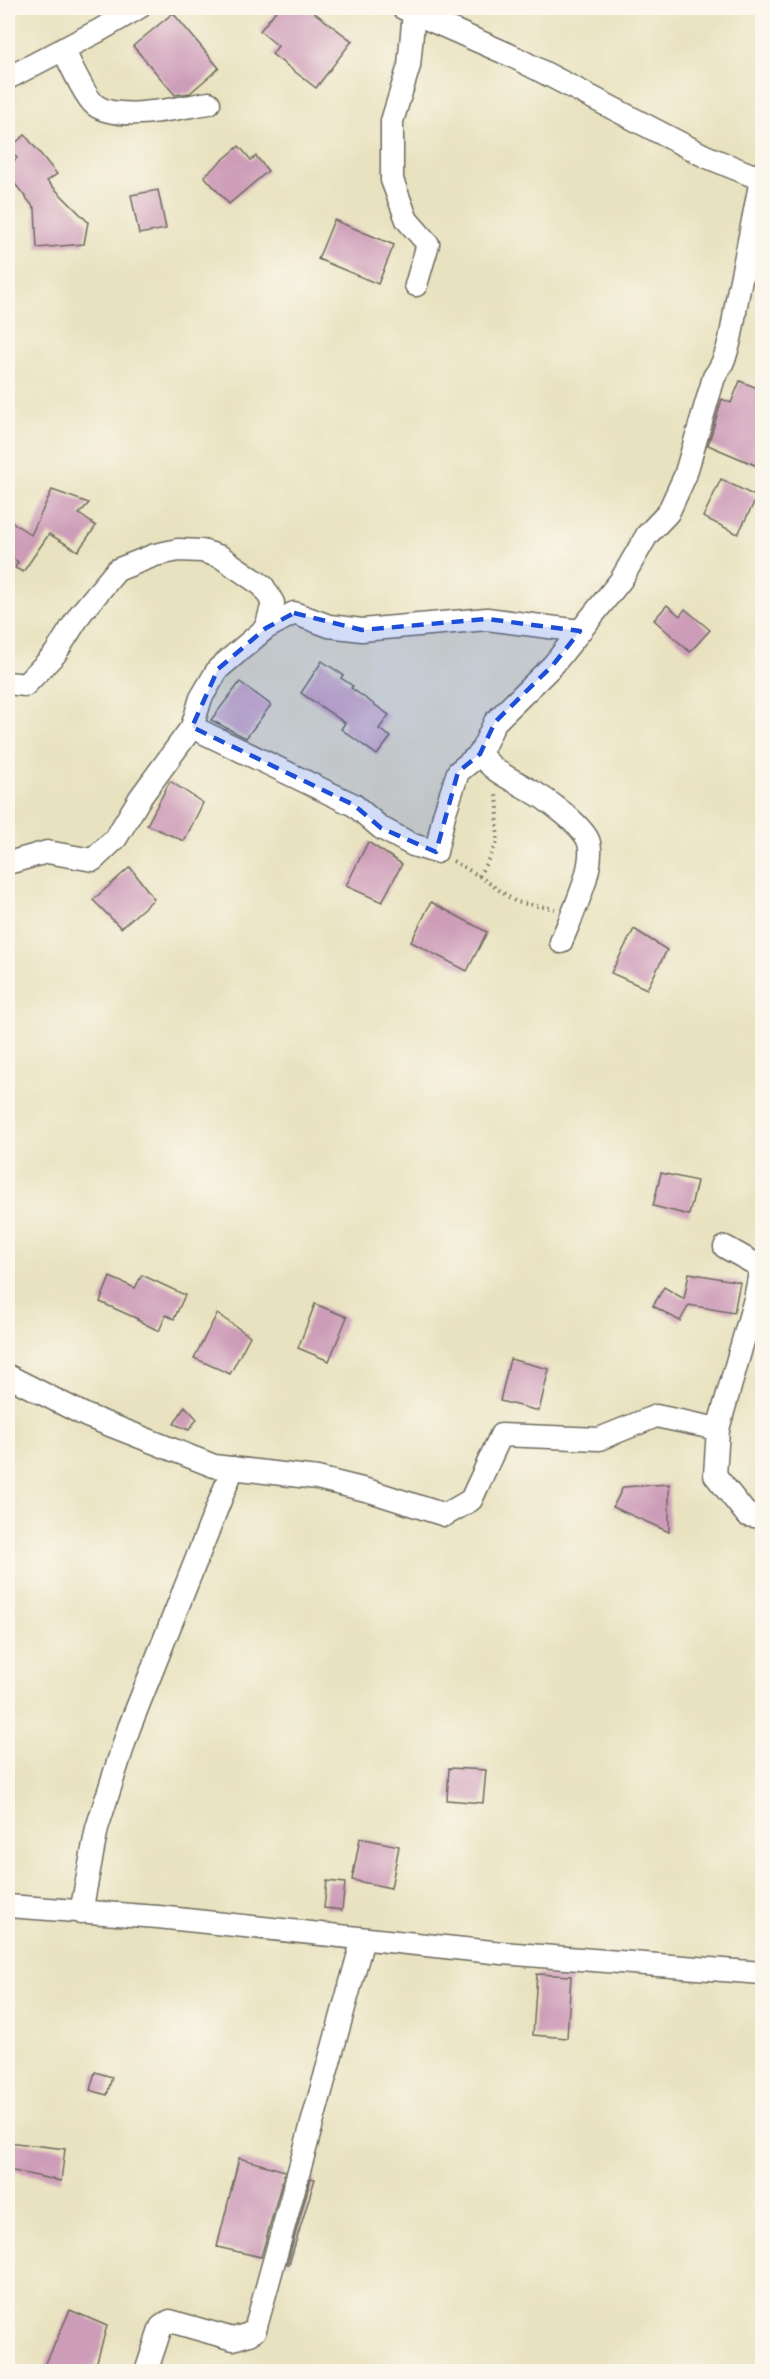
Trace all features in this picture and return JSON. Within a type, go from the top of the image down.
[{"type":"street","points":[[8,78],[138,8]]},
{"type":"street","points":[[192,727],[354,805],[381,828],[413,845],[436,852],[444,815],[458,772],[484,760],[495,722],[553,665],[621,580],[647,535],[668,513],[685,476],[714,377],[720,369],[729,341],[761,184],[512,56],[408,10],[409,66],[392,122],[392,180],[407,220],[428,244],[416,285]]},
{"type":"street","points":[[63,48],[90,99],[102,108],[143,114],[209,103]]},
{"type":"street","points":[[8,683],[25,685],[55,654],[81,613],[117,570],[155,555],[178,550],[202,551],[221,557],[263,586],[273,603],[266,628]]},
{"type":"street","points":[[8,863],[47,852],[93,860],[116,838],[140,798],[192,727],[201,698],[218,669],[266,628],[294,613],[329,626],[362,630],[487,619],[580,631]]},
{"type":"street","points":[[484,760],[567,816],[588,841],[590,868],[561,942]]},
{"type":"street","points":[[725,1247],[761,1267],[755,1299],[718,1429],[715,1475],[747,1515],[762,1517]]},
{"type":"street","points":[[8,1376],[87,1416],[214,1466],[317,1478],[370,1491],[445,1515],[471,1500],[501,1435],[599,1439],[656,1416],[718,1429]]},
{"type":"street","points":[[81,1911],[97,1828],[129,1728],[233,1468]]},
{"type":"street","points":[[8,1906],[158,1917],[502,1953],[762,1973]]},
{"type":"street","points":[[147,2372],[161,2326],[170,2321],[233,2339],[255,2330],[363,1939]]},
{"type":"path","points":[[479,876],[497,843],[498,804],[484,760]]},
{"type":"path","points":[[436,852],[479,876],[516,902],[572,913]]},
{"type":"highlighted area","points":[[294,613],[362,630],[487,619],[580,631],[553,665],[495,722],[480,754],[458,772],[436,852],[381,828],[354,805],[192,727],[218,669],[266,628]]},
{"type":"building","points":[[278,8],[308,8],[352,41],[316,88],[272,54],[278,46],[260,31]]},
{"type":"building","points":[[173,13],[219,68],[190,93],[175,95],[133,46]]},
{"type":"building","points":[[25,135],[57,174],[47,181],[88,222],[84,244],[37,248],[35,209],[8,175],[8,166],[17,158],[9,148]]},
{"type":"building","points":[[239,146],[251,160],[256,156],[268,171],[229,204],[204,176]]},
{"type":"building","points":[[158,190],[166,229],[139,234],[131,195]]},
{"type":"building","points":[[334,220],[394,245],[378,284],[318,259]]},
{"type":"building","points":[[740,381],[762,390],[762,468],[708,445],[722,399],[731,403]]},
{"type":"building","points":[[721,479],[757,497],[738,534],[703,517]]},
{"type":"building","points":[[52,490],[89,503],[79,514],[96,526],[78,551],[49,534],[23,572],[15,568],[18,562],[8,555],[8,519],[31,535]]},
{"type":"building","points":[[667,605],[680,616],[685,609],[710,630],[690,652],[654,620]]},
{"type":"building","points":[[322,661],[343,675],[341,678],[353,686],[351,688],[389,715],[379,729],[391,737],[377,755],[341,729],[345,723],[301,693]]},
{"type":"building","points":[[240,682],[271,705],[246,738],[211,720]]},
{"type":"building","points":[[170,781],[203,803],[184,841],[147,825]]},
{"type":"building","points":[[368,842],[402,864],[382,902],[346,886]]},
{"type":"building","points":[[130,867],[154,899],[121,928],[93,900]]},
{"type":"building","points":[[431,902],[487,932],[467,971],[411,942]]},
{"type":"building","points":[[634,929],[667,950],[647,989],[611,973]]},
{"type":"building","points":[[661,1173],[697,1181],[689,1215],[653,1206]]},
{"type":"building","points":[[689,1273],[740,1282],[734,1313],[689,1305],[680,1321],[653,1306],[664,1287],[684,1299]]},
{"type":"building","points":[[142,1275],[185,1295],[174,1319],[166,1315],[159,1331],[100,1302],[110,1277],[135,1288]]},
{"type":"building","points":[[315,1304],[347,1317],[329,1361],[298,1348]]},
{"type":"building","points":[[217,1314],[250,1336],[230,1374],[194,1358]]},
{"type":"building","points":[[510,1359],[549,1369],[539,1411],[500,1401]]},
{"type":"building","points":[[185,1406],[197,1419],[189,1430],[174,1424]]},
{"type":"building","points":[[669,1484],[669,1532],[613,1507],[623,1487]]},
{"type":"building","points":[[449,1768],[486,1770],[483,1803],[447,1800]]},
{"type":"building","points":[[360,1838],[399,1846],[391,1888],[352,1880]]},
{"type":"building","points":[[327,1881],[345,1883],[342,1910],[324,1908]]},
{"type":"building","points":[[537,1974],[571,1976],[567,2038],[533,2035]]},
{"type":"building","points":[[95,2072],[112,2077],[107,2095],[90,2090]]},
{"type":"building","points":[[8,2142],[65,2149],[61,2181],[8,2170]]},
{"type":"building","points":[[239,2158],[285,2171],[261,2257],[217,2247]]},
{"type":"building","points":[[311,2178],[315,2179],[289,2264],[287,2264]]},
{"type":"building","points":[[70,2310],[107,2326],[94,2372],[42,2372]]}]
